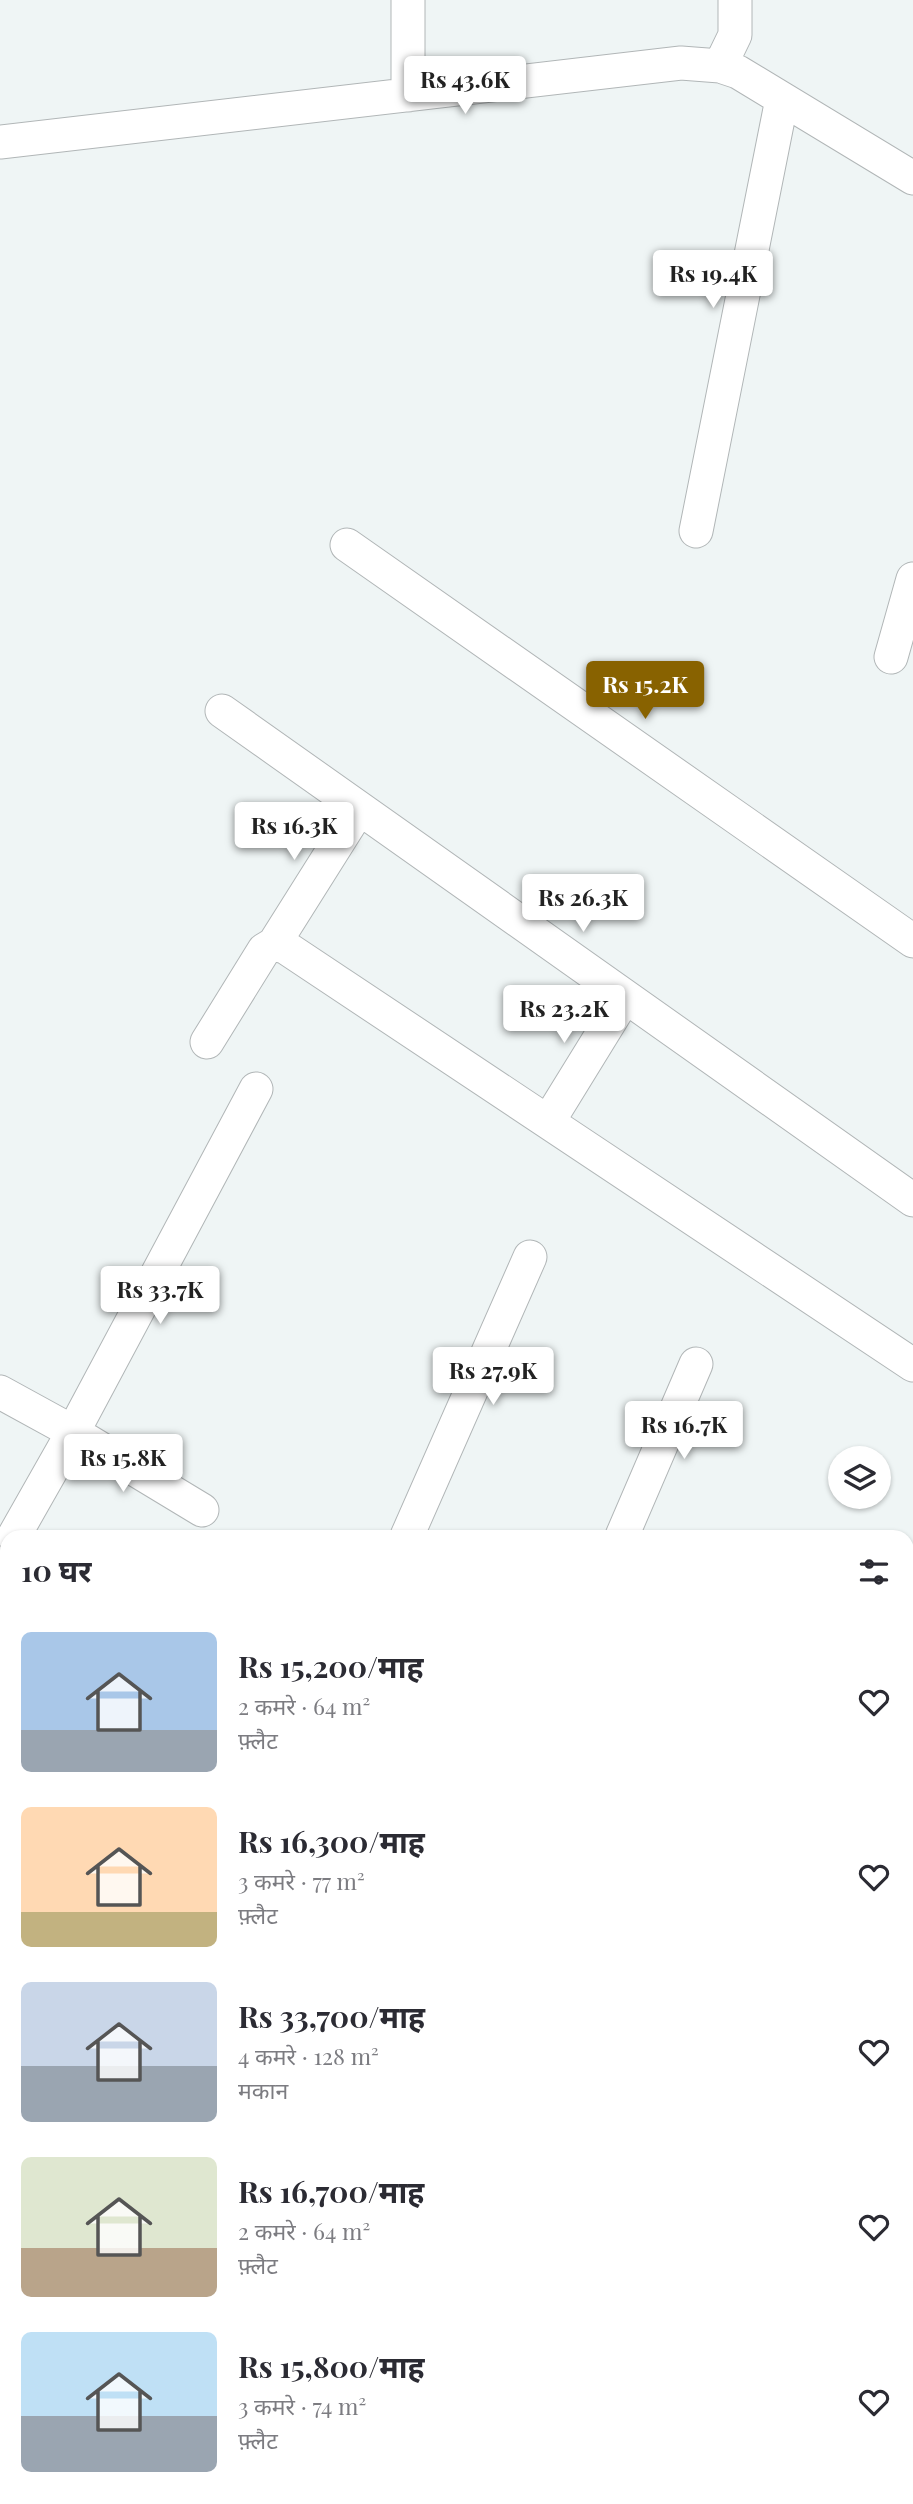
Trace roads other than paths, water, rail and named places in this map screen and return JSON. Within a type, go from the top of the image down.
[{"type":"street","points":[[408,0],[408,95]]},
{"type":"street","points":[[720,66],[735,35],[735,0]]},
{"type":"street","points":[[0,142],[681,63],[720,66],[738,72],[913,178]]},
{"type":"street","points":[[696,531],[782,99]]},
{"type":"street","points":[[347,545],[913,941]]},
{"type":"street","points":[[891,657],[913,579]]},
{"type":"street","points":[[222,711],[913,1200]]},
{"type":"street","points":[[206,1041],[264,950],[274,944],[359,809]]},
{"type":"street","points":[[274,944],[285,947],[913,1366]]},
{"type":"street","points":[[548,1122],[625,997]]},
{"type":"street","points":[[17,1530],[73,1432],[256,1089]]},
{"type":"street","points":[[410,1530],[530,1257]]},
{"type":"street","points":[[625,1530],[696,1364]]},
{"type":"street","points":[[0,1392],[73,1432],[202,1510]]}]
